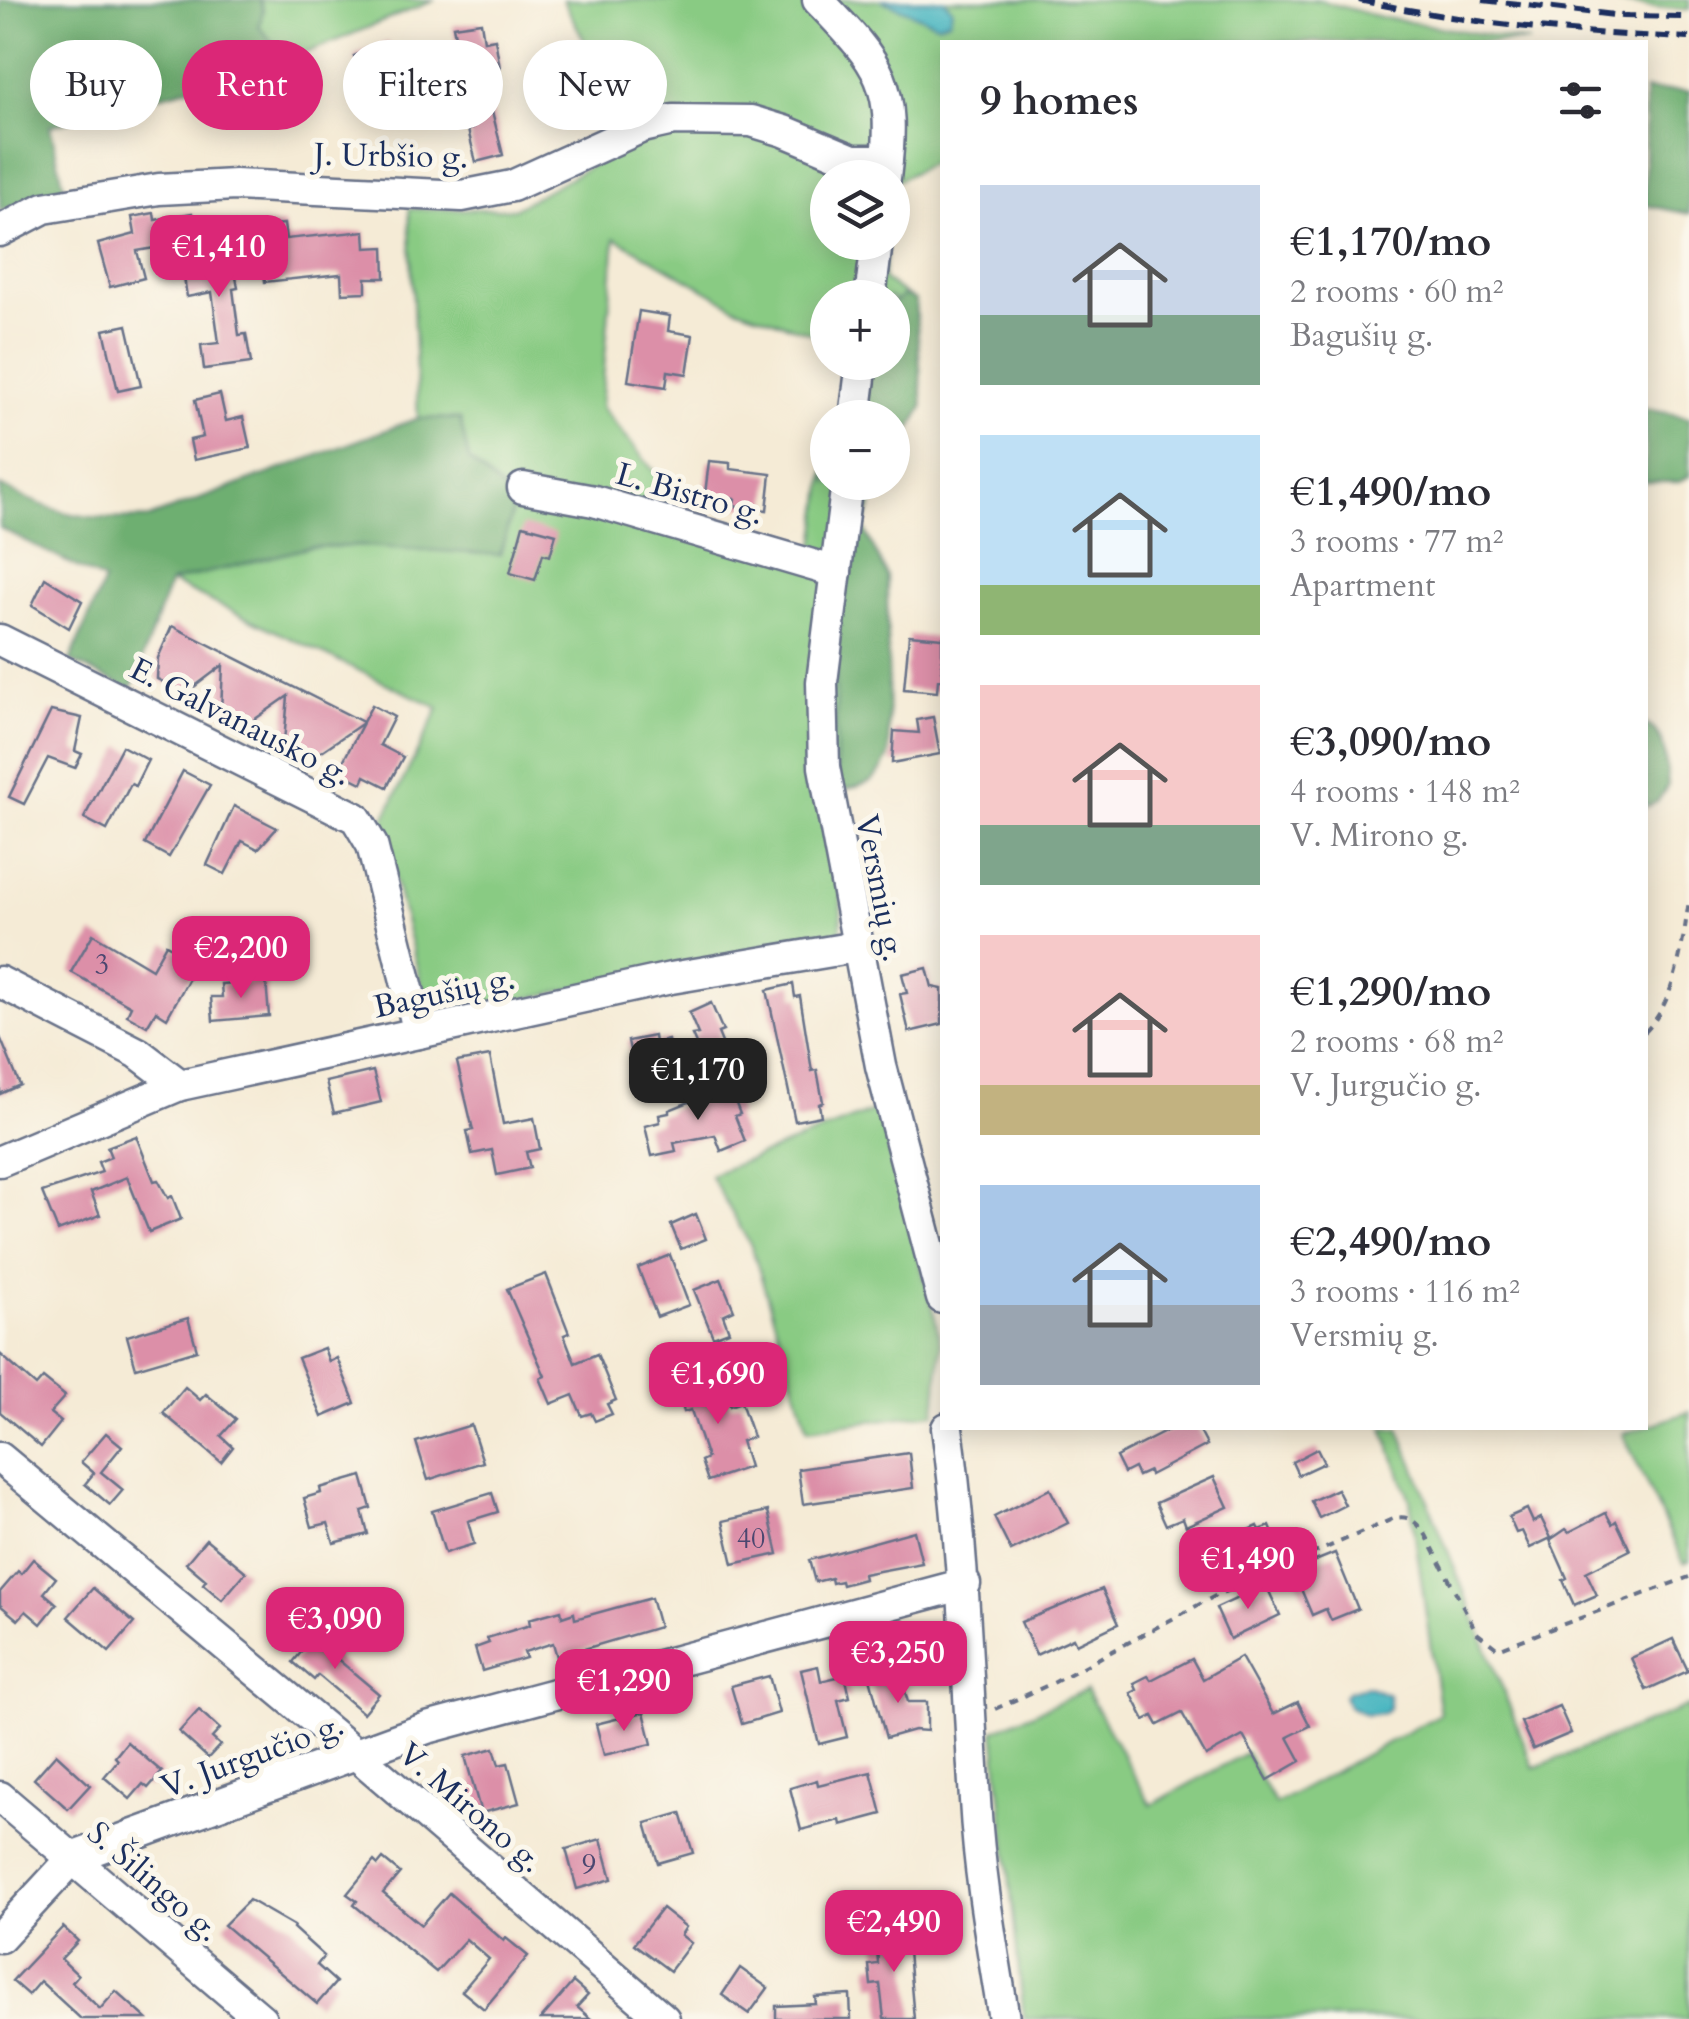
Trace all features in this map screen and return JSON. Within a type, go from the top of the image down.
[{"type":"street","points":[[818,0],[870,58],[886,88],[890,110],[887,160]]},
{"type":"street","name":"J. Urbšio g.","points":[[0,231],[44,208],[159,190],[235,185],[462,196],[512,186],[642,127],[672,120],[750,121],[853,160]]},
{"type":"street","name":"L. Bistro g.","points":[[523,488],[594,501],[836,572]]},
{"type":"street","name":"Versmių g.","points":[[845,500],[822,682],[824,767],[881,1066],[940,1290]]},
{"type":"street","name":"E. Galvanausko g.","points":[[0,640],[356,818],[372,845],[420,1033]]},
{"type":"street","name":"Bagušių g.","points":[[0,1161],[180,1085],[670,978],[856,947]]},
{"type":"street","points":[[0,982],[138,1054],[180,1085]]},
{"type":"street","points":[[947,1430],[965,1584],[983,1885],[1004,2019]]},
{"type":"street","name":"V. Mirono g.","points":[[0,1458],[357,1755],[664,2019]]},
{"type":"street","name":"V. Jurgučio g.","points":[[0,1936],[74,1858],[427,1728],[965,1584]]},
{"type":"street","name":"S. Šilingo g.","points":[[0,1797],[262,2019]]},
{"type":"path","points":[[1648,1028],[1662,1010],[1672,979],[1689,900]]},
{"type":"path","points":[[971,1711],[988,1712],[1055,1682],[1215,1596],[1404,1516],[1416,1520],[1426,1535],[1477,1633],[1498,1649],[1689,1577]]},
{"type":"green space","points":[[0,0],[260,0],[263,10],[259,27],[271,40],[182,40],[182,90],[162,95],[162,40],[30,40],[30,130],[51,130],[65,191],[0,211]]},
{"type":"green space","points":[[260,0],[435,0],[323,46],[323,40],[271,40],[259,27],[263,10]]},
{"type":"green space","points":[[563,0],[1317,0],[1385,18],[1517,40],[940,40],[940,158],[910,174],[910,160],[810,160],[810,260],[886,260],[884,280],[810,280],[810,333],[736,307],[615,238],[601,407],[690,515],[814,553],[821,500],[850,500],[841,563],[841,932],[430,1019],[381,825],[439,708],[170,582],[311,547],[364,546],[514,501],[469,460],[460,419],[418,418],[409,209],[513,209],[637,140],[632,130],[667,130],[667,40],[584,40]]},
{"type":"green space","points":[[1588,0],[1689,0],[1689,9],[1675,9]]},
{"type":"green space","points":[[1648,90],[1689,91],[1689,214],[1648,206]]},
{"type":"green space","points":[[910,298],[915,300],[923,407],[910,430],[910,400],[865,400],[868,380],[910,380]]},
{"type":"green space","points":[[1648,410],[1689,417],[1689,476],[1679,482],[1648,482]]},
{"type":"green space","points":[[418,418],[460,419],[469,460],[515,501],[500,555],[364,546],[311,547],[170,582],[131,690],[70,661],[104,581],[0,528],[0,486],[72,514],[149,518]]},
{"type":"green space","points":[[850,500],[874,500],[863,526],[887,576],[889,756],[880,773],[869,782],[837,791],[835,610]]},
{"type":"green space","points":[[1648,726],[1662,741],[1665,758],[1668,785],[1657,802],[1648,806]]},
{"type":"green space","points":[[878,1109],[940,1341],[935,1413],[808,1429],[752,1248],[710,1175]]},
{"type":"green space","points":[[1689,1412],[1689,1561],[1684,1563],[1623,1434],[1648,1430],[1648,1426]]},
{"type":"green space","points":[[1384,1430],[1400,1430],[1534,1768],[1689,1706],[1689,2019],[1024,2019],[994,1730],[1086,1690],[1151,1805],[1246,1753],[1275,1804],[1440,1714],[1410,1500]]},
{"type":"water","points":[[881,0],[944,0],[952,9],[950,20],[937,24]]},
{"type":"water","points":[[1367,1686],[1389,1695],[1389,1708],[1384,1713],[1366,1715],[1348,1706],[1344,1696],[1347,1692]]},
{"type":"building","points":[[481,22],[484,40],[456,40],[453,26]]},
{"type":"building","points":[[468,130],[497,130],[503,155],[476,162]]},
{"type":"building","points":[[154,213],[155,220],[192,213],[196,232],[158,239],[160,247],[137,251],[144,278],[110,287],[98,244],[135,234],[132,217]]},
{"type":"building","points":[[284,224],[286,239],[365,231],[366,248],[384,247],[385,278],[366,278],[366,292],[342,293],[341,274],[265,282],[259,227]]},
{"type":"building","points":[[228,233],[238,288],[233,289],[239,335],[246,334],[251,363],[204,369],[201,345],[219,343],[212,292],[187,297],[183,270],[199,267],[194,239]]},
{"type":"building","points":[[639,311],[670,316],[668,331],[693,335],[687,374],[668,371],[666,387],[628,381]]},
{"type":"building","points":[[127,325],[141,386],[118,391],[104,330]]},
{"type":"building","points":[[220,394],[226,421],[243,417],[250,448],[194,460],[190,440],[203,437],[195,400]]},
{"type":"building","points":[[709,461],[730,463],[730,469],[771,474],[767,510],[734,506],[735,498],[705,494]]},
{"type":"building","points":[[523,525],[556,534],[550,556],[543,554],[535,580],[510,573]]},
{"type":"building","points":[[45,578],[82,601],[69,628],[32,605]]},
{"type":"building","points":[[172,626],[363,722],[372,705],[394,717],[380,745],[403,757],[387,787],[365,776],[362,783],[338,771],[363,723],[313,757],[284,742],[288,696],[248,724],[221,712],[223,665],[186,693],[157,679],[158,658]]},
{"type":"building","points":[[909,635],[940,638],[937,692],[904,689]]},
{"type":"building","points":[[51,711],[82,718],[75,751],[82,754],[75,768],[48,758],[24,804],[9,797]]},
{"type":"building","points":[[933,717],[940,754],[892,763],[894,731],[919,733],[917,720]]},
{"type":"building","points":[[122,746],[148,760],[107,830],[84,818]]},
{"type":"building","points":[[183,771],[210,785],[169,857],[145,844]]},
{"type":"building","points":[[234,806],[277,828],[258,849],[242,841],[225,874],[207,865]]},
{"type":"building","points":[[93,934],[152,969],[166,944],[198,962],[167,1018],[156,1011],[147,1026],[127,1015],[131,1006],[71,972]]},
{"type":"building","points":[[927,968],[932,987],[940,989],[940,1024],[909,1032],[900,994],[907,993],[902,974]]},
{"type":"building","points":[[266,981],[269,1016],[213,1021],[211,997],[222,997],[221,984]]},
{"type":"building","points":[[793,984],[795,997],[800,996],[812,1071],[817,1070],[823,1102],[819,1104],[821,1116],[795,1121],[767,990]]},
{"type":"building","points":[[711,1003],[723,1031],[718,1033],[729,1060],[707,1069],[692,1035],[698,1034],[689,1013]]},
{"type":"building","points":[[654,1036],[655,1043],[668,1040],[675,1072],[650,1077],[649,1069],[635,1072],[628,1041]]},
{"type":"building","points":[[0,1037],[20,1085],[0,1094]]},
{"type":"building","points":[[490,1056],[503,1124],[534,1118],[540,1149],[526,1152],[530,1168],[497,1175],[492,1150],[472,1154],[467,1131],[473,1130],[457,1062]]},
{"type":"building","points":[[373,1071],[381,1102],[334,1113],[326,1082]]},
{"type":"building","points":[[729,1086],[745,1141],[721,1151],[715,1135],[674,1143],[676,1151],[652,1156],[645,1126],[660,1122],[659,1115],[669,1110]]},
{"type":"building","points":[[136,1136],[154,1181],[158,1180],[168,1198],[172,1196],[181,1219],[149,1232],[127,1177],[91,1192],[100,1215],[58,1231],[42,1192],[102,1172],[98,1162],[111,1157],[107,1147]]},
{"type":"building","points":[[696,1214],[706,1239],[681,1249],[671,1225]]},
{"type":"building","points":[[670,1255],[689,1305],[657,1317],[638,1268]]},
{"type":"building","points":[[546,1274],[569,1333],[564,1335],[575,1363],[597,1354],[616,1400],[607,1404],[612,1414],[595,1421],[591,1413],[582,1416],[573,1395],[551,1404],[540,1378],[545,1376],[507,1289]]},
{"type":"building","points":[[721,1279],[734,1310],[723,1315],[729,1331],[713,1337],[694,1290]]},
{"type":"building","points":[[188,1318],[197,1350],[136,1368],[127,1336]]},
{"type":"building","points":[[324,1348],[329,1362],[337,1358],[355,1403],[322,1417],[298,1358]]},
{"type":"building","points":[[0,1354],[36,1386],[43,1378],[65,1396],[50,1413],[61,1422],[41,1447],[0,1412]]},
{"type":"building","points":[[721,1377],[730,1406],[741,1402],[753,1437],[741,1441],[749,1467],[708,1481],[701,1461],[707,1458],[691,1410],[684,1412],[678,1391]]},
{"type":"building","points":[[185,1387],[200,1400],[206,1394],[236,1419],[221,1436],[233,1447],[221,1462],[163,1413]]},
{"type":"building","points":[[471,1425],[483,1462],[428,1480],[416,1442]]},
{"type":"building","points":[[1169,1430],[1199,1430],[1207,1445],[1150,1475],[1149,1471],[1138,1476],[1134,1468],[1124,1473],[1116,1457]]},
{"type":"building","points":[[106,1433],[122,1446],[101,1472],[123,1490],[110,1505],[85,1484],[94,1473],[81,1462]]},
{"type":"building","points":[[1317,1449],[1324,1463],[1298,1475],[1292,1462]]},
{"type":"building","points":[[909,1453],[913,1488],[803,1504],[798,1469]]},
{"type":"building","points":[[362,1476],[371,1508],[362,1511],[368,1534],[334,1543],[328,1523],[312,1527],[304,1498],[321,1493],[320,1488]]},
{"type":"building","points":[[1214,1477],[1228,1507],[1186,1526],[1183,1518],[1166,1525],[1156,1503]]},
{"type":"building","points":[[1050,1489],[1068,1523],[1011,1551],[994,1517]]},
{"type":"building","points":[[1337,1489],[1345,1505],[1319,1518],[1311,1501]]},
{"type":"building","points":[[492,1493],[498,1512],[468,1521],[474,1544],[445,1553],[432,1511]]},
{"type":"building","points":[[1527,1509],[1533,1522],[1541,1518],[1551,1538],[1530,1548],[1522,1531],[1516,1533],[1509,1517]]},
{"type":"building","points":[[768,1511],[778,1554],[733,1564],[723,1521]]},
{"type":"building","points":[[1606,1513],[1612,1524],[1616,1521],[1630,1550],[1586,1572],[1597,1595],[1574,1605],[1550,1540]]},
{"type":"building","points":[[1258,1526],[1260,1530],[1270,1526],[1276,1541],[1269,1544],[1271,1549],[1200,1581],[1189,1557]]},
{"type":"building","points":[[914,1531],[922,1563],[863,1574],[864,1579],[842,1585],[841,1581],[832,1583],[831,1578],[815,1582],[809,1560]]},
{"type":"building","points":[[206,1539],[246,1572],[222,1600],[186,1563]]},
{"type":"building","points":[[1335,1553],[1358,1609],[1331,1620],[1326,1609],[1312,1615],[1293,1570]]},
{"type":"building","points":[[33,1559],[56,1578],[44,1593],[57,1604],[41,1624],[26,1611],[18,1620],[0,1605],[0,1592]]},
{"type":"building","points":[[1266,1585],[1280,1615],[1230,1639],[1216,1608]]},
{"type":"building","points":[[93,1588],[134,1623],[109,1652],[68,1617]]},
{"type":"building","points":[[1102,1589],[1118,1624],[1076,1644],[1073,1638],[1036,1655],[1021,1622]]},
{"type":"building","points":[[651,1598],[659,1627],[557,1657],[553,1643],[524,1652],[526,1658],[482,1671],[475,1648],[489,1643],[487,1638],[530,1625],[529,1619],[561,1610],[562,1617],[574,1613],[575,1619]]},
{"type":"building","points":[[319,1631],[341,1650],[335,1657],[379,1694],[363,1713],[318,1675],[314,1680],[293,1662]]},
{"type":"building","points":[[1673,1639],[1688,1671],[1646,1690],[1631,1658]]},
{"type":"building","points":[[1241,1657],[1273,1714],[1298,1702],[1310,1726],[1288,1737],[1301,1761],[1268,1780],[1243,1736],[1206,1756],[1182,1713],[1158,1725],[1153,1716],[1145,1720],[1131,1693],[1137,1690],[1134,1683],[1148,1676],[1151,1680],[1192,1659],[1203,1679]]},
{"type":"building","points":[[818,1666],[821,1681],[845,1675],[850,1697],[838,1700],[847,1737],[819,1744],[801,1670]]},
{"type":"building","points":[[899,1670],[908,1702],[927,1702],[927,1731],[914,1730],[886,1738],[870,1678]]},
{"type":"building","points":[[769,1676],[779,1713],[742,1724],[731,1686]]},
{"type":"building","points":[[1559,1706],[1571,1733],[1533,1749],[1521,1722]]},
{"type":"building","points":[[199,1710],[220,1729],[212,1738],[220,1745],[208,1758],[179,1732]]},
{"type":"building","points":[[644,1712],[652,1744],[604,1755],[596,1724]]},
{"type":"building","points":[[127,1742],[162,1772],[148,1788],[143,1784],[130,1799],[104,1777]]},
{"type":"building","points":[[494,1748],[499,1765],[508,1763],[519,1803],[481,1813],[465,1756]]},
{"type":"building","points":[[56,1754],[90,1785],[68,1809],[34,1779]]},
{"type":"building","points":[[871,1772],[882,1814],[801,1830],[790,1788]]},
{"type":"building","points":[[681,1813],[693,1853],[658,1863],[646,1823]]},
{"type":"building","points":[[601,1839],[612,1879],[577,1889],[566,1849]]},
{"type":"building","points":[[383,1859],[400,1873],[383,1893],[421,1925],[449,1893],[504,1941],[506,1938],[528,1956],[484,2009],[462,1991],[489,1959],[466,1939],[436,1972],[354,1905],[357,1901],[347,1894],[374,1861],[378,1865]]},
{"type":"building","points":[[249,1900],[294,1926],[324,1956],[317,1965],[336,1982],[317,2004],[224,1925]]},
{"type":"building","points":[[662,1908],[686,1927],[681,1935],[691,1943],[670,1971],[634,1944]]},
{"type":"building","points":[[63,1927],[78,1941],[61,1959],[78,1975],[72,1982],[100,2009],[116,1991],[147,2019],[81,2019],[40,1981],[28,1995],[12,1981]]},
{"type":"building","points":[[906,1929],[914,2019],[884,2019],[880,1984],[871,1985],[869,1965],[878,1964],[876,1932]]},
{"type":"building","points":[[740,1968],[768,1988],[749,2014],[722,1995]]},
{"type":"building","points":[[573,1982],[588,1995],[577,2007],[591,2019],[541,2019]]},
{"type":"building","points":[[850,1995],[851,2019],[776,2019],[776,2006],[816,2004],[815,1997]]},
{"type":"railway","points":[[1359,0],[1523,26],[1689,38]]},
{"type":"railway","points":[[1483,0],[1623,16],[1689,17]]}]
